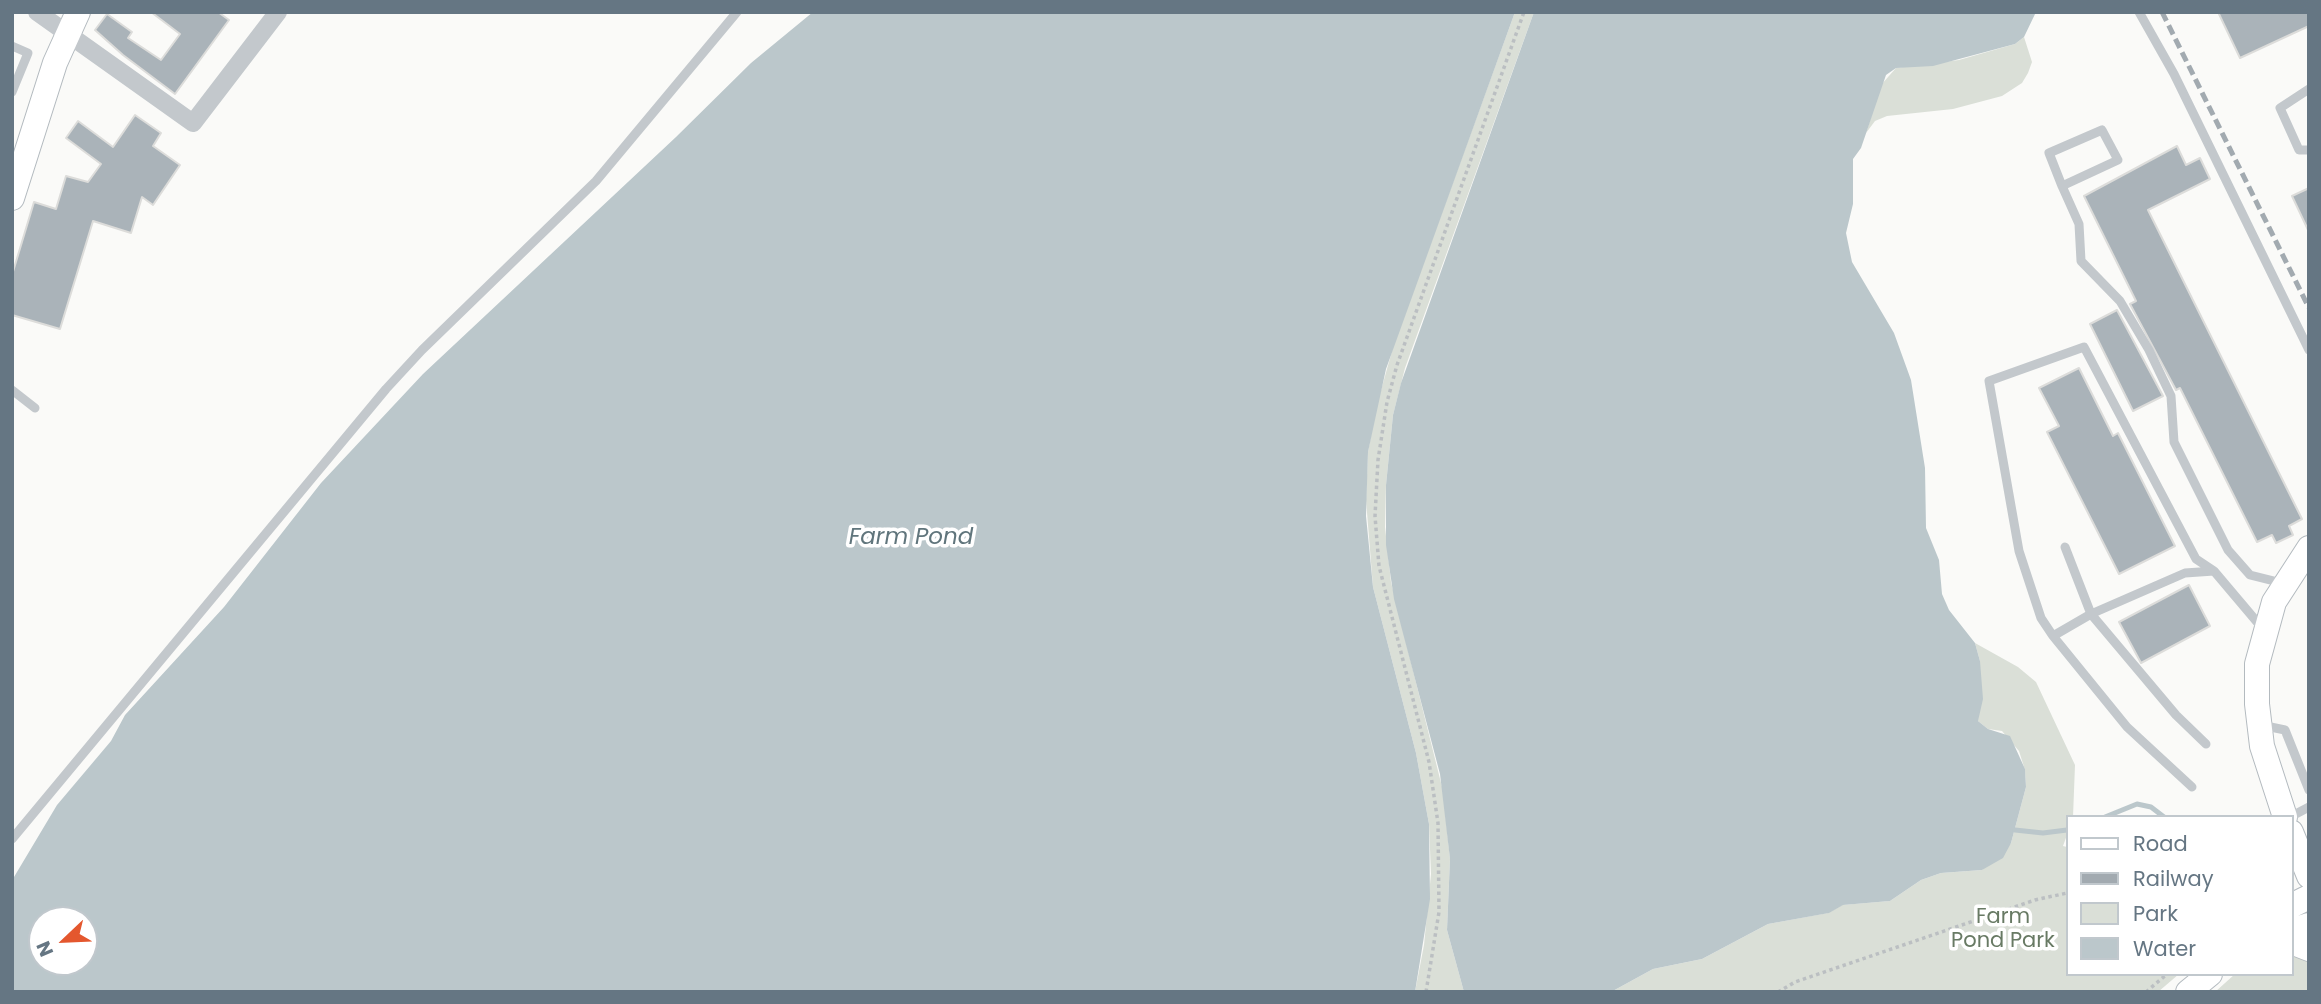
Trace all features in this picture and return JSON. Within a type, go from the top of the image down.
[{"type":"street","points":[[37,12],[73,23],[193,123],[278,12]]},
{"type":"street","points":[[12,198],[73,23]]},
{"type":"street","points":[[2276,815],[2259,725],[2258,664],[2264,630],[2284,583],[2309,548]]},
{"type":"street","points":[[2270,774],[2287,815]]},
{"type":"street","points":[[2293,836],[2306,861]]},
{"type":"street","points":[[2293,905],[2309,897]]},
{"type":"street","points":[[2188,992],[2208,976]]},
{"type":"lane","points":[[12,839],[395,380],[596,181],[737,12]]},
{"type":"lane","points":[[2139,12],[2174,74],[2309,350]]},
{"type":"lane","points":[[12,46],[27,53],[12,92]]},
{"type":"lane","points":[[2309,89],[2280,108],[2299,150],[2309,150]]},
{"type":"lane","points":[[2062,186],[2118,160],[2102,130],[2049,153],[2062,186],[2079,224],[2081,261],[2120,301],[2154,362],[2171,396],[2174,442],[2228,550],[2250,575],[2284,583]]},
{"type":"lane","points":[[2192,787],[2127,727],[2041,618],[2019,551],[1989,381],[2084,347],[2196,559],[2214,571],[2264,630]]},
{"type":"lane","points":[[12,390],[35,408]]},
{"type":"lane","points":[[2065,547],[2091,614],[2176,715],[2206,744]]},
{"type":"lane","points":[[2053,636],[2091,614],[2185,573],[2214,571]]},
{"type":"lane","points":[[2259,725],[2285,730],[2309,790]]},
{"type":"lane","points":[[2292,815],[2309,807]]},
{"type":"path","points":[[1426,992],[1440,889],[1438,823],[1426,752],[1379,566],[1375,516],[1378,460],[1383,420],[1397,365],[1524,12]]},
{"type":"path","points":[[1778,992],[1795,982],[2035,900],[2066,893]]},
{"type":"path","points":[[2146,992],[2165,976]]},
{"type":"green space","points":[[1515,12],[1534,12],[1405,368],[1393,415],[1385,527],[1391,582],[1443,791],[1450,859],[1447,930],[1464,992],[1415,992],[1424,945],[1431,874],[1429,824],[1416,753],[1373,587],[1366,500],[1368,452],[1376,408],[1394,344]]},
{"type":"green space","points":[[2024,37],[2032,62],[2028,73],[2022,83],[2002,96],[1953,109],[1887,116],[1875,121],[1866,133],[1881,85],[1896,68],[1959,60],[2015,44]]},
{"type":"green space","name":"Farm Pond Park","points":[[1975,643],[2018,667],[2036,682],[2075,765],[2073,815],[2066,815],[2066,838],[2063,846],[2066,847],[2066,976],[2177,976],[2158,992],[1611,992],[1653,969],[1702,959],[1768,924],[1828,913],[1842,905],[1890,901],[1921,880],[1941,873],[1982,870],[2011,843],[2026,787],[2025,770],[2019,751],[2002,731],[1988,729],[1978,721],[1980,661]]},
{"type":"green space","points":[[2293,954],[2309,960],[2309,992],[2215,992],[2233,976],[2293,976]]},
{"type":"water","name":"Farm Pond","points":[[813,12],[1515,12],[1386,369],[1368,452],[1366,516],[1373,587],[1416,753],[1429,824],[1430,899],[1415,992],[12,992],[14,877],[57,805],[111,741],[125,715],[224,607],[321,483],[423,374],[751,63]]},
{"type":"water","points":[[1534,12],[2036,12],[2024,37],[2015,44],[1933,66],[1896,68],[1886,75],[1861,148],[1853,159],[1853,204],[1846,233],[1852,262],[1894,333],[1911,380],[1925,468],[1926,528],[1939,560],[1942,594],[1949,610],[1975,643],[1980,661],[1983,699],[1978,721],[1988,729],[2010,736],[2025,769],[2026,787],[2011,843],[2003,858],[1982,870],[1941,873],[1921,880],[1890,901],[1843,905],[1829,913],[1768,924],[1702,959],[1653,969],[1611,992],[1464,992],[1447,930],[1450,859],[1440,774],[1394,599],[1386,545],[1386,485],[1393,415],[1401,383]]},
{"type":"building","points":[[151,12],[218,12],[229,20],[175,94],[95,30],[107,14],[132,32],[128,38],[161,60],[180,34]]},
{"type":"building","points":[[2218,12],[2309,12],[2309,26],[2240,58]]},
{"type":"building","points":[[135,115],[161,133],[153,146],[180,165],[153,205],[142,197],[131,233],[93,221],[60,329],[12,315],[12,275],[34,202],[56,209],[66,176],[88,182],[101,164],[66,138],[78,121],[113,147]]},
{"type":"building","points":[[2177,146],[2186,165],[2200,158],[2210,179],[2148,210],[2302,519],[2289,526],[2293,535],[2276,543],[2272,535],[2257,542],[2180,388],[2176,390],[2130,304],[2136,301],[2084,196]]},
{"type":"building","points":[[2309,188],[2309,232],[2292,196]]},
{"type":"building","points":[[2117,310],[2163,396],[2133,411],[2090,324]]},
{"type":"building","points":[[2079,368],[2113,436],[2118,433],[2175,546],[2119,574],[2047,432],[2059,426],[2039,388]]},
{"type":"building","points":[[2189,585],[2210,626],[2141,663],[2119,622]]},
{"type":"waterway","points":[[2110,815],[2137,804],[2151,807],[2161,815]]},
{"type":"waterway","points":[[2015,830],[2043,833],[2066,830]]},
{"type":"railway","points":[[2162,12],[2309,308]]}]
